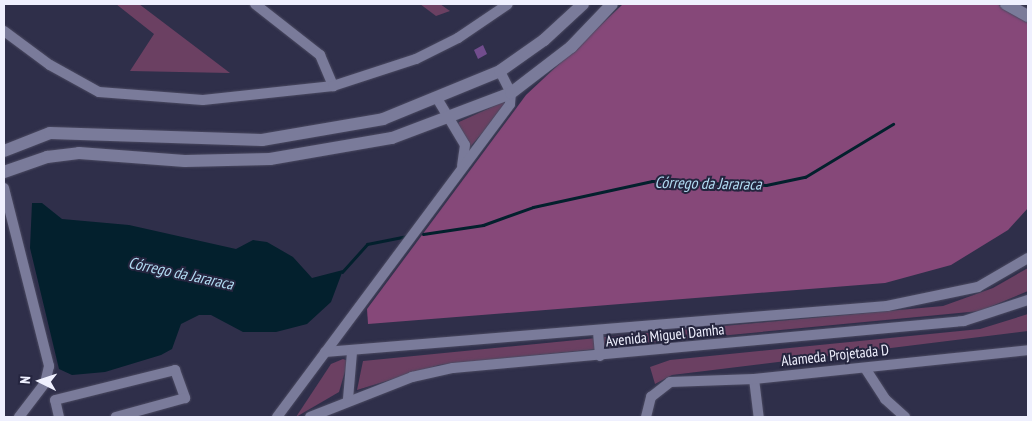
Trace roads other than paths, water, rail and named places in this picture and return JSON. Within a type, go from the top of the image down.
[{"type":"street","points":[[255,4],[320,55],[333,86]]},
{"type":"street","points":[[4,30],[50,65],[99,92],[203,100],[333,86],[416,59],[458,38],[508,4]]},
{"type":"street","points":[[583,4],[544,40],[500,71],[438,100],[383,119],[262,140],[50,133],[5,151],[8,170],[47,156],[79,153],[185,161],[270,160],[392,138],[447,121],[511,93],[571,46],[612,4]]},
{"type":"street","points":[[1006,4],[1028,16]]},
{"type":"street","points":[[277,417],[510,104],[511,93],[500,71]]},
{"type":"street","points":[[438,100],[447,121],[465,145],[462,167]]},
{"type":"street","points":[[4,188],[49,366],[44,383],[19,417]]},
{"type":"street","name":"Avenida Miguel Damha","points":[[325,352],[352,352],[598,332],[925,301],[978,287],[1028,258]]},
{"type":"street","name":"Avenida Miguel Damha","points":[[310,417],[348,400],[453,368],[600,356],[964,321],[1028,300]]},
{"type":"street","points":[[598,332],[600,356]]},
{"type":"street","name":"Alameda Projetada D","points":[[646,417],[651,397],[670,382],[754,378],[1028,350]]},
{"type":"street","points":[[348,400],[352,352]]},
{"type":"street","points":[[865,368],[885,399],[905,417]]},
{"type":"street","points":[[59,417],[55,400],[175,370],[184,398],[116,417]]},
{"type":"street","points":[[754,378],[759,417]]},
{"type":"water","points":[[32,203],[42,203],[62,219],[129,225],[236,249],[253,240],[267,242],[293,257],[312,278],[343,270],[331,302],[307,324],[276,332],[243,332],[211,315],[199,315],[181,324],[172,349],[161,355],[105,372],[72,375],[59,369],[30,248]]},
{"type":"waterway","name":"Córrego da Jararaca","points":[[423,234],[483,225],[533,207],[652,181],[766,185],[805,177],[893,124]]},
{"type":"waterway","name":"Córrego da Jararaca","points":[[342,272],[367,244],[407,236]]}]
